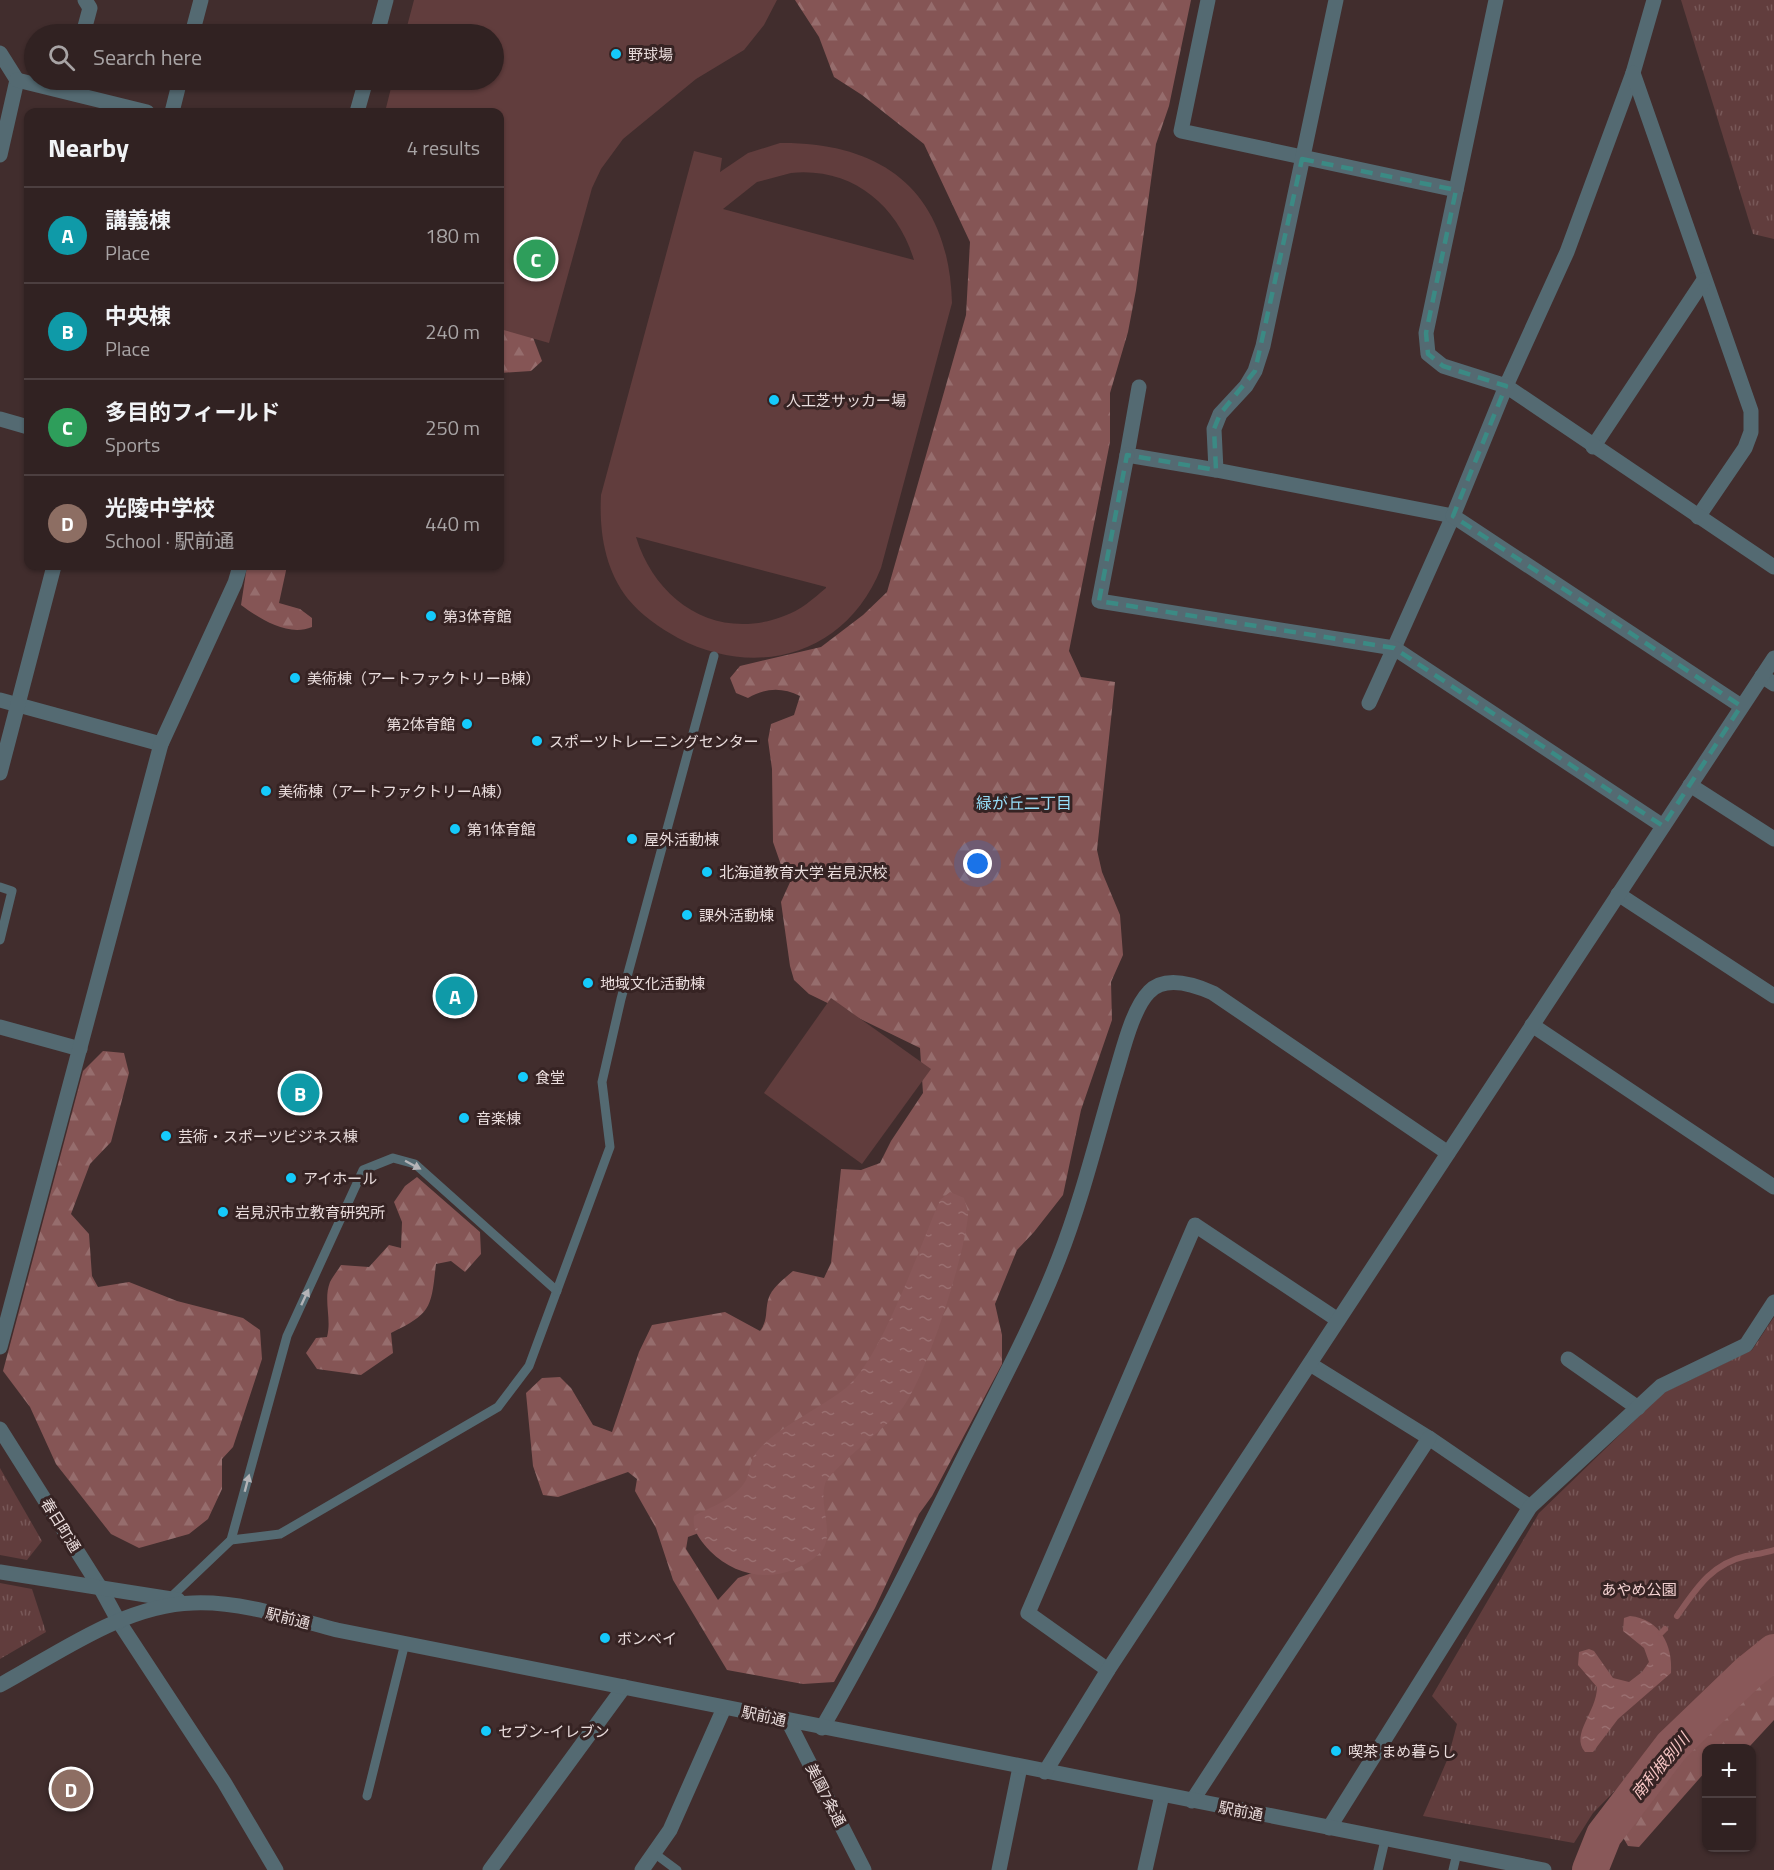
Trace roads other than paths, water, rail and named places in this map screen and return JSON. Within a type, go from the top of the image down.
[{"type":"street","points":[[195,24],[201,0]]},
{"type":"street","points":[[380,24],[386,0]]},
{"type":"street","points":[[1208,0],[1181,131],[1302,159],[1456,190]]},
{"type":"street","points":[[1216,470],[1214,429],[1220,414],[1246,386],[1255,371],[1336,0]]},
{"type":"street","points":[[1496,0],[1426,333],[1428,354],[1443,366],[1506,386],[1593,447],[1774,567]]},
{"type":"street","points":[[1369,703],[1453,516],[1506,386],[1567,252],[1633,73],[1654,0]]},
{"type":"street","points":[[85,24],[89,3]]},
{"type":"street","points":[[0,53],[17,80],[1,145]]},
{"type":"street","points":[[1633,73],[1751,411],[1751,432],[1745,448],[1698,516]]},
{"type":"street","points":[[17,80],[24,81]]},
{"type":"street","points":[[81,90],[135,108]]},
{"type":"street","points":[[173,108],[178,90]]},
{"type":"street","points":[[358,108],[363,90]]},
{"type":"street","points":[[1593,447],[1704,280]]},
{"type":"street","points":[[1140,387],[1099,601],[1394,648],[1663,826]]},
{"type":"street","points":[[0,419],[24,425]]},
{"type":"street","points":[[1127,455],[1453,516],[1741,706]]},
{"type":"street","points":[[0,773],[53,570]]},
{"type":"street","points":[[0,1347],[161,744],[235,584],[239,570]]},
{"type":"street","points":[[1045,1772],[1108,1670],[1741,706],[1768,680],[1774,658]]},
{"type":"street","points":[[0,700],[161,744]]},
{"type":"street","points":[[1690,785],[1774,839]]},
{"type":"street","points":[[1618,894],[1774,996]]},
{"type":"street","points":[[822,1728],[870,1644],[993,1400],[1058,1260],[1126,1043],[1143,1000],[1149,991],[1175,983],[1199,987],[1213,993],[1448,1153]]},
{"type":"street","points":[[1532,1025],[1774,1187]]},
{"type":"street","points":[[0,1027],[80,1050]]},
{"type":"street","points":[[1108,1670],[1028,1613],[1195,1225],[1338,1320]]},
{"type":"street","points":[[1329,1828],[1530,1508],[1661,1386],[1746,1345],[1774,1302]]},
{"type":"street","points":[[1568,1359],[1638,1408]]},
{"type":"street","points":[[1310,1364],[1429,1438],[1530,1508]]},
{"type":"street","name":"春日町通","points":[[0,1429],[101,1588],[118,1622],[224,1782],[276,1870]]},
{"type":"street","points":[[1192,1801],[1429,1438]]},
{"type":"street","points":[[0,1572],[196,1603]]},
{"type":"street","name":"駅前通","points":[[0,1685],[118,1622],[162,1607],[196,1603],[258,1610],[405,1643],[822,1728],[1544,1870]]},
{"type":"street","points":[[490,1870],[624,1686]]},
{"type":"street","points":[[642,1870],[670,1830],[724,1708]]},
{"type":"street","name":"美園7条通","points":[[788,1721],[862,1869]]},
{"type":"street","points":[[999,1870],[1020,1767]]},
{"type":"street","points":[[1145,1870],[1162,1795]]},
{"type":"lane","points":[[231,1540],[280,1534],[498,1407],[529,1366],[610,1147],[602,1082],[621,999],[714,656]]},
{"type":"lane","points":[[0,887],[12,891],[0,940]]},
{"type":"lane","points":[[169,1599],[231,1540],[287,1336],[363,1170],[393,1158],[415,1164],[557,1291]]},
{"type":"lane","points":[[367,1796],[405,1643]]},
{"type":"lane","points":[[1378,1870],[1385,1840]]},
{"type":"lane","points":[[654,1853],[677,1870]]},
{"type":"lane","points":[[1453,1870],[1456,1853]]},
{"type":"water","points":[[950,1192],[964,1198],[968,1215],[960,1258],[932,1347],[910,1396],[900,1411],[837,1469],[825,1484],[823,1492],[827,1539],[824,1547],[819,1554],[806,1563],[778,1574],[764,1575],[735,1569],[710,1551],[700,1539],[694,1526],[694,1516],[736,1492],[746,1480],[753,1457],[763,1445],[785,1427],[837,1395],[860,1372],[887,1327],[940,1200]]},
{"type":"water","points":[[1630,1616],[1649,1622],[1663,1635],[1670,1653],[1671,1673],[1618,1719],[1593,1752],[1585,1752],[1581,1745],[1582,1730],[1593,1705],[1597,1687],[1578,1665],[1579,1652],[1589,1649],[1594,1651],[1613,1678],[1629,1682],[1642,1672],[1649,1662],[1644,1648],[1623,1631],[1624,1618]]},
{"type":"waterway","points":[[1677,1616],[1691,1596],[1714,1571],[1734,1560],[1774,1550]]},
{"type":"waterway","points":[[1661,1633],[1665,1629]]},
{"type":"waterway","name":"南利根別川","points":[[1590,1870],[1604,1835],[1672,1746],[1748,1673],[1774,1652]]},
{"type":"place","name":"野球場","points":[[616,54]]},
{"type":"place","name":"多目的フィールド","points":[[536,259]]},
{"type":"place","name":"人工芝サッカー場","points":[[774,400]]},
{"type":"place","name":"第3体育館","points":[[431,616]]},
{"type":"place","name":"美術棟（アートファクトリーB棟）","points":[[295,678]]},
{"type":"place","name":"第2体育館","points":[[467,724]]},
{"type":"place","name":"スポーツトレーニングセンター","points":[[537,741]]},
{"type":"place","name":"美術棟（アートファクトリーA棟）","points":[[266,791]]},
{"type":"place","name":"第1体育館","points":[[455,829]]},
{"type":"place","name":"屋外活動棟","points":[[632,839]]},
{"type":"place","name":"北海道教育大学 岩見沢校","points":[[707,872]]},
{"type":"place","name":"課外活動棟","points":[[687,915]]},
{"type":"place","name":"地域文化活動棟","points":[[588,983]]},
{"type":"place","name":"講義棟","points":[[455,996]]},
{"type":"place","name":"食堂","points":[[523,1077]]},
{"type":"place","name":"中央棟","points":[[300,1093]]},
{"type":"place","name":"音楽棟","points":[[464,1118]]},
{"type":"place","name":"芸術・スポーツビジネス棟","points":[[166,1136]]},
{"type":"place","name":"アイホール","points":[[291,1178]]},
{"type":"place","name":"岩見沢市立教育研究所","points":[[223,1212]]},
{"type":"place","name":"ボンベイ","points":[[605,1638]]},
{"type":"place","name":"セブン-イレブン","points":[[486,1731]]},
{"type":"place","name":"喫茶 まめ暮らし","points":[[1336,1751]]},
{"type":"place","name":"光陵中学校","points":[[71,1789]]},
{"type":"district","name":"緑が丘二丁目","points":[[1024,803]]},
{"type":"park label","name":"あやめ公園","points":[[1639,1589]]}]
